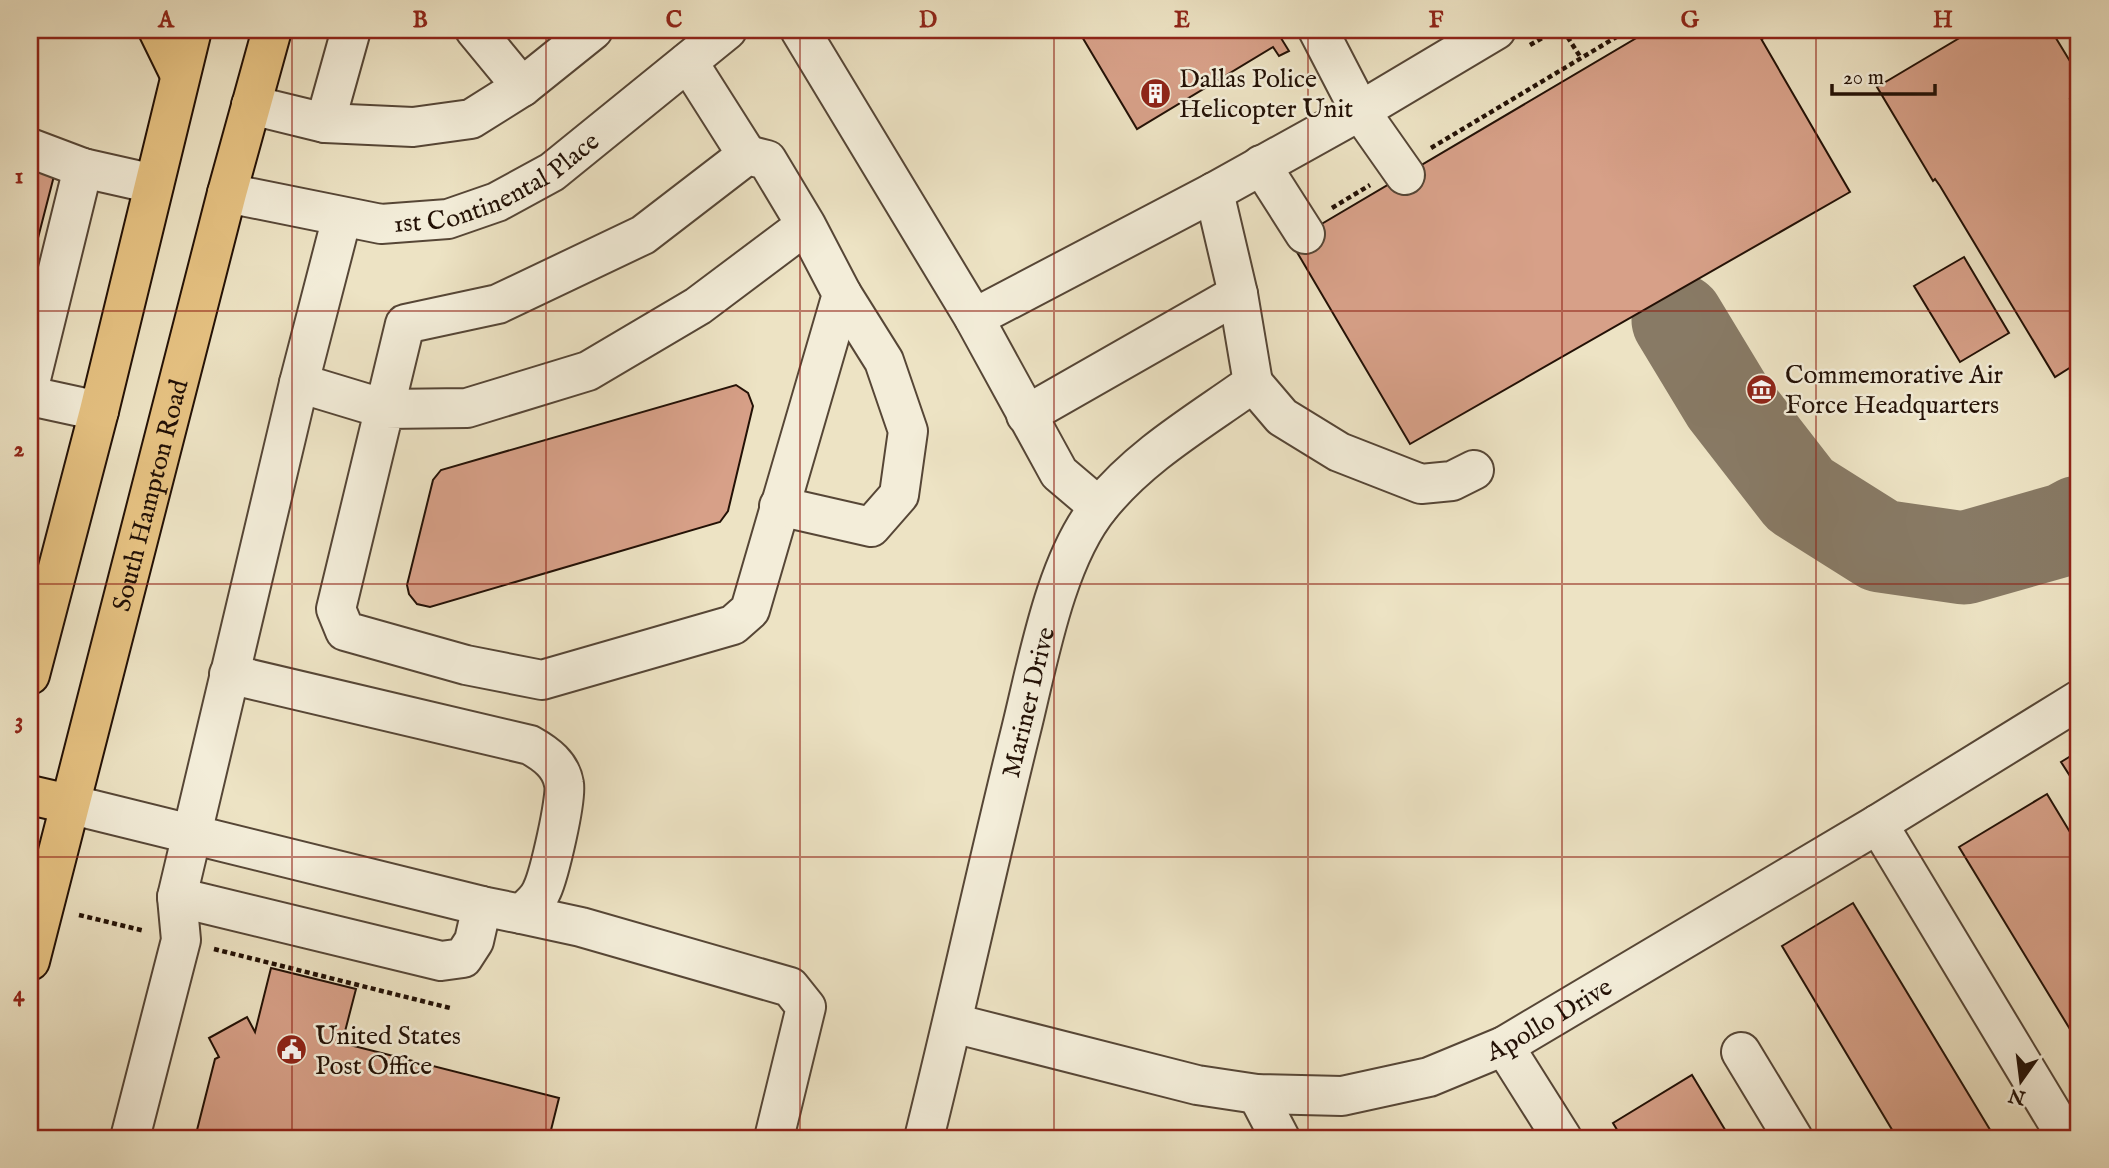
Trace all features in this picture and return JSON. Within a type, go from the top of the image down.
[{"type":"main road","points":[[158,30],[180,75]]},
{"type":"main road","points":[[30,675],[99,411],[192,30]]},
{"type":"main road","name":"South Hampton Road","points":[[30,961],[272,30]]},
{"type":"main road","points":[[30,795],[69,804]]},
{"type":"lane","points":[[325,123],[351,30]]},
{"type":"lane","points":[[475,30],[522,88]]},
{"type":"lane","points":[[251,106],[325,123],[413,127],[471,119],[522,88],[593,30]]},
{"type":"lane","name":"1st Continental Place","points":[[228,193],[381,224],[448,219],[496,202],[552,172],[727,30]]},
{"type":"lane","points":[[800,30],[974,318],[1059,473],[1099,507]]},
{"type":"lane","points":[[1318,30],[1360,111],[1402,171]]},
{"type":"lane","points":[[974,318],[1214,192],[1360,111],[1496,30]]},
{"type":"lane","points":[[688,62],[747,155],[767,160],[806,225],[842,294],[884,361],[908,432],[899,495],[871,527],[779,506]]},
{"type":"lane","points":[[30,148],[83,168],[154,184]]},
{"type":"lane","points":[[747,155],[643,235],[498,304],[405,324],[336,609],[345,631],[466,665],[542,680],[733,625],[750,610],[842,294]]},
{"type":"lane","points":[[1261,165],[1303,230]]},
{"type":"lane","points":[[30,383],[83,168]]},
{"type":"lane","points":[[1214,192],[1238,295],[1252,383],[1282,417],[1339,452],[1421,485],[1452,481],[1474,470]]},
{"type":"lane","points":[[130,1138],[181,940],[177,897],[191,835],[299,383],[342,217]]},
{"type":"lane","points":[[299,383],[385,408],[467,408],[588,371],[698,306],[806,225]]},
{"type":"lane","points":[[1027,415],[1238,295]]},
{"type":"lane","name":"Mariner Drive","points":[[924,1138],[953,1023],[986,871],[1052,606],[1075,548],[1099,507],[1139,465],[1252,383]]},
{"type":"lane","points":[[30,396],[99,411]]},
{"type":"lane","points":[[229,674],[530,745],[547,754],[559,769],[564,782],[565,800],[543,889],[535,902],[521,914]]},
{"type":"lane","name":"Apollo Drive","points":[[953,1023],[1197,1085],[1257,1094],[1342,1096],[1429,1077],[1504,1046],[1878,824],[2079,700]]},
{"type":"lane","points":[[69,804],[482,906],[581,927],[789,987],[806,1007],[774,1138]]},
{"type":"lane","points":[[1878,824],[2067,1138]]},
{"type":"lane","points":[[177,897],[441,961],[463,958],[474,942],[482,906]]},
{"type":"lane","points":[[1504,1046],[1563,1138]]},
{"type":"lane","points":[[1741,1052],[1793,1138]]},
{"type":"lane","points":[[1257,1094],[1280,1138]]},
{"type":"path","points":[[1563,30],[1581,58]]},
{"type":"path","points":[[1303,230],[1628,30]]},
{"type":"path","points":[[1761,38],[1766,32],[1776,30]]},
{"type":"path","points":[[71,914],[450,1008]]},
{"type":"building","name":"Dallas Police Helicopter Unit","points":[[1078,30],[1276,30],[1289,51],[1279,56],[1273,47],[1137,129]]},
{"type":"building","points":[[1650,30],[1756,30],[1850,192],[1410,444],[1291,242]]},
{"type":"building","points":[[1973,30],[2051,30],[2079,76],[2079,93],[2070,99],[2079,113],[2079,362],[2055,377],[1877,87]]},
{"type":"building","points":[[30,165],[55,172],[30,269]]},
{"type":"building","points":[[1964,257],[2009,333],[1960,362],[1914,286]]},
{"type":"building","points":[[736,385],[748,393],[753,406],[728,511],[720,522],[430,607],[417,604],[409,594],[407,585],[433,480],[441,470]]},
{"type":"building","points":[[2079,751],[2079,790],[2061,762]]},
{"type":"building","points":[[2047,794],[2079,847],[2079,1044],[1959,847]]},
{"type":"building","points":[[1853,903],[1995,1138],[1897,1138],[1782,946]]},
{"type":"building","name":"United States Post Office","points":[[271,968],[356,989],[342,1043],[559,1098],[549,1138],[195,1138],[215,1059],[219,1057],[209,1038],[247,1017],[255,1032]]},
{"type":"building","points":[[1692,1075],[1730,1138],[1622,1138],[1613,1123]]},
{"type":"taxiway","points":[[1678,320],[1727,401],[1800,495],[1881,546],[1964,558],[2066,529],[2079,522]]},
{"type":"place","name":"Dallas Police Helicopter Unit","points":[[1156,93]]},
{"type":"place","name":"Commemorative Air Force Headquarters","points":[[1762,389]]},
{"type":"place","name":"United States Post Office","points":[[292,1050]]}]
